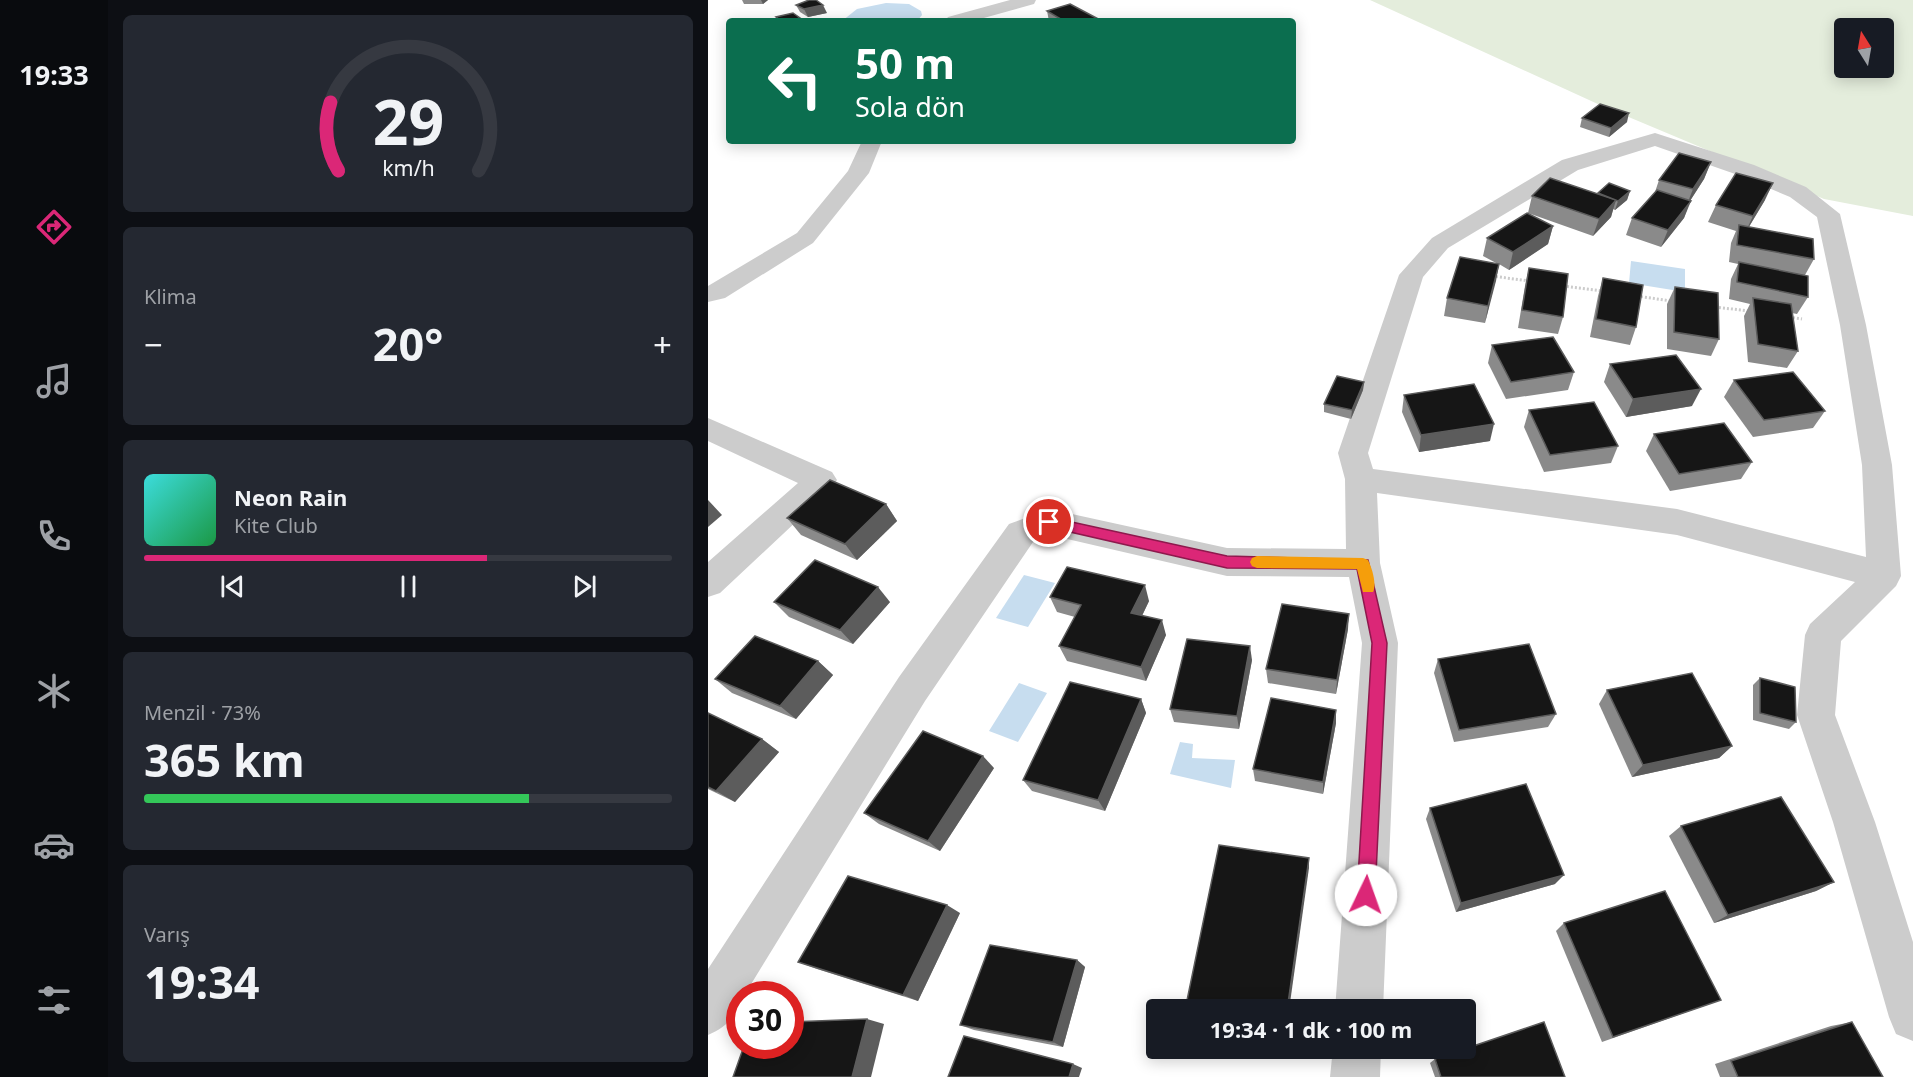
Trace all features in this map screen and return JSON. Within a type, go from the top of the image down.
[{"type":"street","points":[[965,18],[1028,0]]},
{"type":"street","points":[[1360,999],[1380,643],[1363,564],[1361,479],[1353,453],[1411,275],[1440,243],[1570,165],[1655,139],[1728,164],[1798,192],[1828,214],[1853,325],[1877,465],[1884,576]]},
{"type":"street","points":[[708,294],[716,292],[806,238],[858,173],[871,144]]},
{"type":"street","points":[[708,429],[821,480],[708,583]]},
{"type":"street","points":[[1361,479],[1677,522],[1884,576]]},
{"type":"street","points":[[708,1011],[912,689],[1021,533],[1049,522],[1227,562],[1363,564]]},
{"type":"street","points":[[1884,576],[1823,634],[1816,715],[1854,822],[1913,1017]]},
{"type":"street","points":[[1355,1077],[1356,1059]]},
{"type":"path","points":[[1489,275],[1536,282]]},
{"type":"path","points":[[1559,285],[1605,291]]},
{"type":"path","points":[[1628,295],[1675,301]]},
{"type":"path","points":[[1709,306],[1756,312]]},
{"type":"path","points":[[1779,315],[1802,319]]},
{"type":"green space","points":[[1370,0],[1913,0],[1913,216],[1824,199],[1600,105]]},
{"type":"water","points":[[886,3],[909,4],[921,11],[922,15],[920,18],[846,18],[857,9]]},
{"type":"water","points":[[1631,261],[1685,269],[1685,292],[1629,283]]},
{"type":"water","points":[[1024,575],[1055,583],[1028,627],[996,618]]},
{"type":"water","points":[[1019,683],[1047,693],[1018,742],[989,731]]},
{"type":"water","points":[[1180,742],[1193,744],[1192,758],[1235,760],[1231,788],[1170,774]]},
{"type":"building","points":[[816,0],[823,5],[804,9],[796,5]]},
{"type":"building","points":[[1070,4],[1096,18],[1059,18],[1047,11]]},
{"type":"building","points":[[793,13],[800,18],[777,18]]},
{"type":"building","points":[[1600,104],[1629,113],[1611,128],[1582,118]]},
{"type":"building","points":[[1679,153],[1711,162],[1693,189],[1659,180]]},
{"type":"building","points":[[1736,173],[1773,183],[1753,216],[1716,205]]},
{"type":"building","points":[[1550,178],[1616,200],[1599,219],[1532,196]]},
{"type":"building","points":[[1609,183],[1630,191],[1618,201],[1598,193]]},
{"type":"building","points":[[1657,190],[1691,201],[1668,230],[1632,218]]},
{"type":"building","points":[[1527,213],[1553,226],[1513,252],[1487,238]]},
{"type":"building","points":[[1739,225],[1813,239],[1814,259],[1737,245]]},
{"type":"building","points":[[1460,257],[1499,264],[1488,306],[1447,298]]},
{"type":"building","points":[[1739,262],[1808,276],[1808,297],[1737,282]]},
{"type":"building","points":[[1529,268],[1568,274],[1563,317],[1522,310]]},
{"type":"building","points":[[1603,278],[1643,285],[1636,327],[1596,319]]},
{"type":"building","points":[[1675,287],[1718,293],[1719,339],[1674,332]]},
{"type":"building","points":[[1753,298],[1791,304],[1798,351],[1758,344]]},
{"type":"building","points":[[1553,337],[1574,372],[1511,382],[1492,345]]},
{"type":"building","points":[[1676,355],[1701,389],[1633,399],[1610,364]]},
{"type":"building","points":[[1793,372],[1825,411],[1764,420],[1734,380]]},
{"type":"building","points":[[1337,376],[1364,382],[1352,410],[1324,404]]},
{"type":"building","points":[[1474,384],[1494,424],[1421,435],[1404,395]]},
{"type":"building","points":[[1594,402],[1618,446],[1550,455],[1529,410]]},
{"type":"building","points":[[1724,423],[1752,462],[1679,474],[1654,434]]},
{"type":"building","points":[[830,480],[886,504],[845,544],[787,518]]},
{"type":"building","points":[[815,560],[878,587],[840,630],[774,602]]},
{"type":"building","points":[[1067,567],[1145,585],[1131,613],[1162,620],[1141,667],[1059,646],[1081,605],[1050,597]]},
{"type":"building","points":[[1282,604],[1349,614],[1337,680],[1266,669]]},
{"type":"building","points":[[755,636],[818,661],[780,706],[715,679]]},
{"type":"building","points":[[1187,639],[1250,646],[1237,716],[1170,709]]},
{"type":"building","points":[[1529,644],[1556,714],[1459,730],[1438,659]]},
{"type":"building","points":[[1692,673],[1732,746],[1643,765],[1607,690]]},
{"type":"building","points":[[1760,678],[1795,687],[1796,722],[1760,713]]},
{"type":"building","points":[[1070,682],[1141,699],[1098,800],[1023,780]]},
{"type":"building","points":[[1271,698],[1336,710],[1323,782],[1253,769]]},
{"type":"building","points":[[708,713],[762,739],[716,791],[708,787]]},
{"type":"building","points":[[923,731],[983,756],[928,841],[864,813]]},
{"type":"building","points":[[1526,784],[1564,875],[1461,903],[1430,808]]},
{"type":"building","points":[[1781,797],[1834,882],[1728,915],[1681,826]]},
{"type":"building","points":[[1219,845],[1309,858],[1289,999],[1187,999]]},
{"type":"building","points":[[848,876],[947,905],[903,995],[798,962]]},
{"type":"building","points":[[1665,891],[1721,1000],[1613,1037],[1564,923]]},
{"type":"building","points":[[990,945],[1077,960],[1053,1042],[960,1025]]},
{"type":"building","points":[[867,1019],[852,1077],[733,1077],[739,1059],[804,1059],[804,1021]]},
{"type":"building","points":[[1544,1022],[1565,1077],[1441,1077],[1435,1059],[1476,1059],[1476,1045]]},
{"type":"building","points":[[1852,1022],[1883,1077],[1738,1077],[1731,1061]]},
{"type":"building","points":[[964,1036],[1073,1064],[1069,1077],[948,1077]]},
{"type":"slow traffic","points":[[1257,562],[1363,564],[1368,588]]},
{"type":"route","points":[[1049,522],[1227,562],[1363,564],[1380,643],[1366,895]]}]
